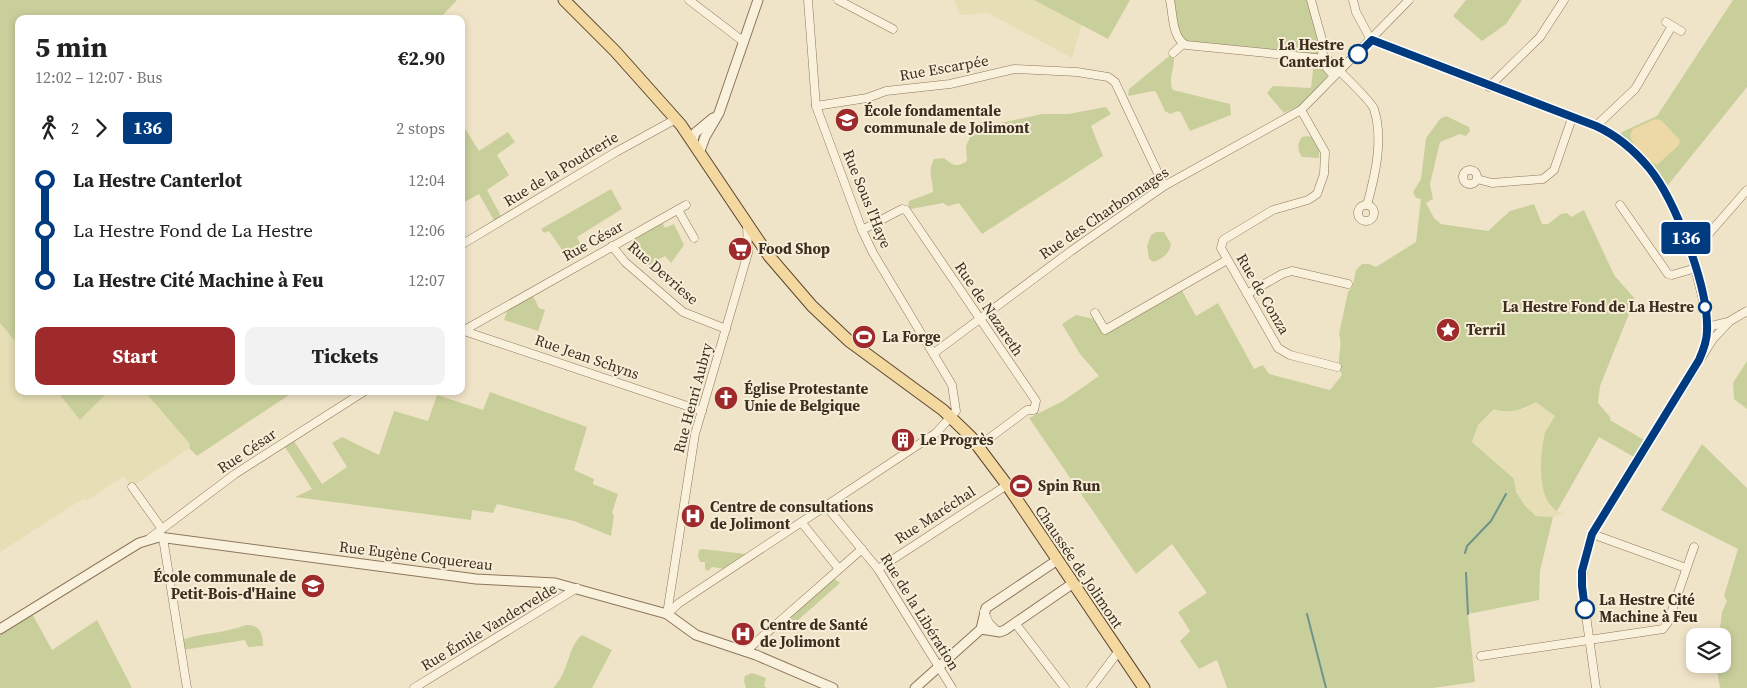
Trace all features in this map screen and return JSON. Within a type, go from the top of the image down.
[{"type":"main road","name":"Chaussée de Jolimont","points":[[564,0],[678,122],[784,274],[818,312],[849,341],[951,417],[979,446],[1144,688]]},
{"type":"street","points":[[689,0],[744,42]]},
{"type":"street","points":[[700,151],[704,137],[716,116],[758,0]]},
{"type":"street","name":"Rue Sous l'Haye","points":[[808,0],[816,106],[862,230],[873,253],[934,354],[955,393],[956,411],[951,417]]},
{"type":"street","points":[[838,0],[893,29]]},
{"type":"street","points":[[1170,0],[1176,33],[1183,44],[1322,58],[1336,74],[1374,108],[1377,130],[1377,161],[1367,206]]},
{"type":"street","points":[[1312,0],[1324,47],[1322,58]]},
{"type":"street","points":[[1353,0],[1356,12],[1372,40],[1489,87],[1596,126],[1618,137],[1648,167],[1668,197],[1692,253],[1712,327],[1699,360],[1592,534],[1584,560],[1582,590],[1596,688]]},
{"type":"street","name":"Rue des Charbonnages","points":[[934,354],[978,319],[1164,186],[1301,110],[1372,40],[1409,0]]},
{"type":"street","points":[[1489,87],[1540,37],[1564,0]]},
{"type":"street","points":[[1596,126],[1635,89],[1669,24],[1681,31]]},
{"type":"street","points":[[1173,53],[1183,44]]},
{"type":"street","name":"Rue Escarpée","points":[[816,106],[867,98],[886,91],[950,84],[1014,69],[1068,71],[1108,77],[1115,82],[1164,186]]},
{"type":"street","name":"Rue de Conza","points":[[1301,110],[1325,152],[1326,166],[1317,194],[1313,198],[1273,210],[1223,240],[1221,248],[1278,348],[1290,355],[1337,367]]},
{"type":"street","points":[[678,122],[701,125],[716,116]]},
{"type":"street","points":[[693,141],[695,133],[716,116]]},
{"type":"street","points":[[1477,179],[1492,183],[1549,176],[1554,170],[1572,118]]},
{"type":"street","name":"Rue de la Poudrerie","points":[[465,242],[616,152],[678,122]]},
{"type":"street","points":[[1692,253],[1747,190]]},
{"type":"street","points":[[1620,205],[1668,274],[1696,268]]},
{"type":"street","name":"Rue César","points":[[465,330],[682,207],[694,238]]},
{"type":"street","name":"Rue de Nazareth","points":[[862,230],[904,209],[1036,401],[1032,411],[1027,410],[979,446]]},
{"type":"street","name":"Rue Henri Aubry","points":[[667,614],[689,466],[702,411],[748,253],[747,222]]},
{"type":"street","name":"Rue Devriese","points":[[612,246],[625,262],[684,312],[726,329]]},
{"type":"street","points":[[1094,313],[1107,333],[1227,260]]},
{"type":"street","points":[[1247,294],[1282,274],[1292,271],[1348,284]]},
{"type":"street","points":[[1712,327],[1730,321],[1747,311]]},
{"type":"street","name":"Rue Jean Schyns","points":[[465,332],[702,411]]},
{"type":"street","name":"Rue César","points":[[161,535],[235,474],[358,395]]},
{"type":"street","points":[[667,614],[728,570],[936,433],[951,417]]},
{"type":"street","name":"Rue Maréchal","points":[[878,569],[1007,485]]},
{"type":"street","points":[[132,487],[161,535],[188,688]]},
{"type":"street","name":"Rue de la Libération","points":[[826,506],[878,569],[952,688]]},
{"type":"street","points":[[802,523],[839,569]]},
{"type":"street","points":[[1592,534],[1686,568]]},
{"type":"street","name":"Rue Eugène Coquereau","points":[[0,629],[149,539],[161,535],[476,579],[555,583],[577,588],[667,614],[696,635],[746,651],[833,688]]},
{"type":"street","points":[[1480,656],[1664,628],[1668,622],[1694,546]]},
{"type":"street","points":[[746,651],[862,548]]},
{"type":"street","points":[[914,688],[981,629],[984,612],[994,602],[1056,561]]},
{"type":"street","points":[[981,629],[1004,630],[1072,584]]},
{"type":"street","name":"Rue Émile Vandervelde","points":[[414,688],[577,588]]},
{"type":"street","points":[[984,612],[989,623],[996,631]]},
{"type":"street","points":[[1015,623],[1065,688]]},
{"type":"street","points":[[1091,688],[1118,652]]},
{"type":"shaded area","points":[[954,0],[1034,0],[1082,25],[1072,58],[988,13],[960,15]]},
{"type":"shaded area","points":[[0,323],[15,341],[15,395],[60,395],[81,420],[105,395],[148,395],[190,444],[189,448],[132,487],[124,476],[86,501],[84,498],[0,552]]},
{"type":"shaded area","points":[[1536,402],[1556,416],[1544,436],[1542,452],[1550,507],[1563,514],[1553,517],[1536,516],[1525,506],[1516,492],[1514,479],[1472,442],[1478,425],[1494,409],[1523,409]]},
{"type":"green space","points":[[0,0],[457,0],[443,15],[15,15],[15,341],[0,323]]},
{"type":"green space","points":[[1034,0],[1130,0],[1108,39]]},
{"type":"green space","points":[[1171,0],[1311,0],[1325,57],[1182,44]]},
{"type":"green space","points":[[1466,0],[1522,0],[1506,24],[1482,41],[1453,16]]},
{"type":"green space","points":[[1733,0],[1747,0],[1747,87],[1664,190],[1618,137],[1622,132],[1657,116]]},
{"type":"green space","points":[[1173,53],[1174,62],[1171,86],[1173,90],[1230,104],[1231,115],[1190,131],[1181,113],[1178,111],[1170,114],[1165,111],[1156,92],[1128,96],[1129,89]]},
{"type":"green space","points":[[1314,61],[1327,70],[1327,80],[1300,106],[1284,113],[1267,93],[1273,86],[1311,88]]},
{"type":"green space","points":[[1106,107],[1111,114],[1091,126],[1103,156],[982,234],[959,203],[948,206],[943,203],[911,209],[908,207],[909,201],[933,192],[931,172],[934,159],[944,158],[957,165],[967,161],[966,146],[975,126],[981,122],[996,124],[1042,114],[1068,114]]},
{"type":"green space","points":[[1446,116],[1469,127],[1470,131],[1466,136],[1460,134],[1440,142],[1430,184],[1433,199],[1426,203],[1434,218],[1441,224],[1488,231],[1510,211],[1534,204],[1542,224],[1548,224],[1561,214],[1567,213],[1571,217],[1584,210],[1614,275],[1635,299],[1600,386],[1598,403],[1611,418],[1610,420],[1644,440],[1634,457],[1599,437],[1557,511],[1546,497],[1543,488],[1541,466],[1545,434],[1555,416],[1536,402],[1515,410],[1494,409],[1478,425],[1472,442],[1514,479],[1516,492],[1525,506],[1536,516],[1553,517],[1540,571],[1539,600],[1468,614],[1475,682],[1433,688],[1227,688],[1217,660],[1199,669],[1180,641],[1190,631],[1178,612],[1207,593],[1172,544],[1136,574],[1029,418],[1063,401],[1099,376],[1080,354],[1062,324],[1076,315],[1099,320],[1105,330],[1180,287],[1196,316],[1218,303],[1254,369],[1263,365],[1269,374],[1330,390],[1342,375],[1339,365],[1339,334],[1348,292],[1353,285],[1356,270],[1362,264],[1376,267],[1416,242],[1421,199],[1416,198],[1413,192],[1421,179],[1426,138],[1440,119]]},
{"type":"green space","points":[[465,128],[479,151],[508,132],[515,142],[497,155],[509,175],[487,190],[503,220],[496,224],[479,194],[465,202]]},
{"type":"green space","points":[[1302,137],[1312,137],[1319,150],[1319,158],[1302,157],[1300,154],[1298,149],[1299,142]]},
{"type":"green space","points":[[611,189],[622,209],[577,237],[583,249],[567,257],[549,231],[544,233],[541,229]]},
{"type":"green space","points":[[662,222],[665,228],[674,224],[684,245],[671,263],[665,256],[647,266],[634,238]]},
{"type":"green space","points":[[1156,232],[1164,232],[1171,244],[1165,255],[1154,262],[1149,259],[1147,246],[1151,235]]},
{"type":"green space","points":[[532,294],[539,308],[545,310],[538,331],[504,320],[508,308]]},
{"type":"green space","points":[[1747,361],[1747,409],[1734,399],[1733,383]]},
{"type":"green space","points":[[490,392],[587,427],[574,470],[594,479],[593,484],[618,494],[612,513],[614,515],[611,536],[574,521],[497,504],[493,513],[472,510],[471,520],[295,497],[312,489],[283,444],[292,438],[322,484],[347,467],[332,443],[342,437],[379,455],[394,411],[428,421],[437,395],[483,410]]},
{"type":"green space","points":[[60,395],[105,395],[80,420]]},
{"type":"green space","points":[[148,395],[289,395],[197,456],[189,448],[190,444]]},
{"type":"green space","points":[[1702,444],[1747,488],[1747,688],[1720,688],[1718,673],[1731,673],[1731,628],[1720,628],[1722,612],[1727,601],[1724,596],[1738,549],[1661,510]]},
{"type":"green space","points":[[699,550],[747,555],[725,569],[712,567],[708,571],[705,569],[705,562],[700,562],[698,556]]},
{"type":"green space","points":[[833,578],[840,583],[788,629],[782,622]]},
{"type":"green space","points":[[30,610],[52,650],[97,620],[132,688],[0,688],[0,629]]},
{"type":"green space","points":[[246,625],[258,628],[263,646],[248,647],[245,640],[183,650],[181,640]]},
{"type":"green space","points":[[582,635],[612,650],[592,688],[553,688],[563,674],[574,646]]},
{"type":"green space","points":[[752,673],[766,678],[764,686],[767,688],[746,688],[745,676]]},
{"type":"sand","points":[[1655,119],[1661,120],[1680,140],[1679,145],[1657,165],[1649,161],[1641,153],[1630,135],[1633,129]]},
{"type":"waterway","points":[[1465,553],[1467,546],[1491,521],[1506,494]]},
{"type":"waterway","points":[[1466,573],[1468,614]]},
{"type":"waterway","points":[[1307,614],[1326,688]]},
{"type":"bus line","name":"136","points":[[1358,54],[1372,40],[1489,87],[1596,126],[1618,137],[1630,147],[1656,176],[1672,205],[1692,253],[1707,318],[1704,348],[1699,360],[1592,534],[1582,571],[1585,609]]},
{"type":"place","name":"La Hestre Canterlot","points":[[1358,54]]},
{"type":"place","name":"École fondamentale communale de Jolimont","points":[[847,120]]},
{"type":"place","name":"Food Shop","points":[[740,249]]},
{"type":"place","name":"La Hestre Fond de La Hestre","points":[[1705,307]]},
{"type":"place","name":"Terril","points":[[1448,330]]},
{"type":"place","name":"La Forge","points":[[864,337]]},
{"type":"place","name":"Église Protestante Unie de Belgique","points":[[726,398]]},
{"type":"place","name":"Le Progrès","points":[[903,440]]},
{"type":"place","name":"Spin Run","points":[[1021,486]]},
{"type":"place","name":"Centre de consultations de Jolimont","points":[[693,516]]},
{"type":"place","name":"École communale de Petit-Bois-d'Haine","points":[[313,586]]},
{"type":"place","name":"La Hestre Cité Machine à Feu","points":[[1585,609]]},
{"type":"place","name":"Centre de Santé de Jolimont","points":[[743,634]]}]
